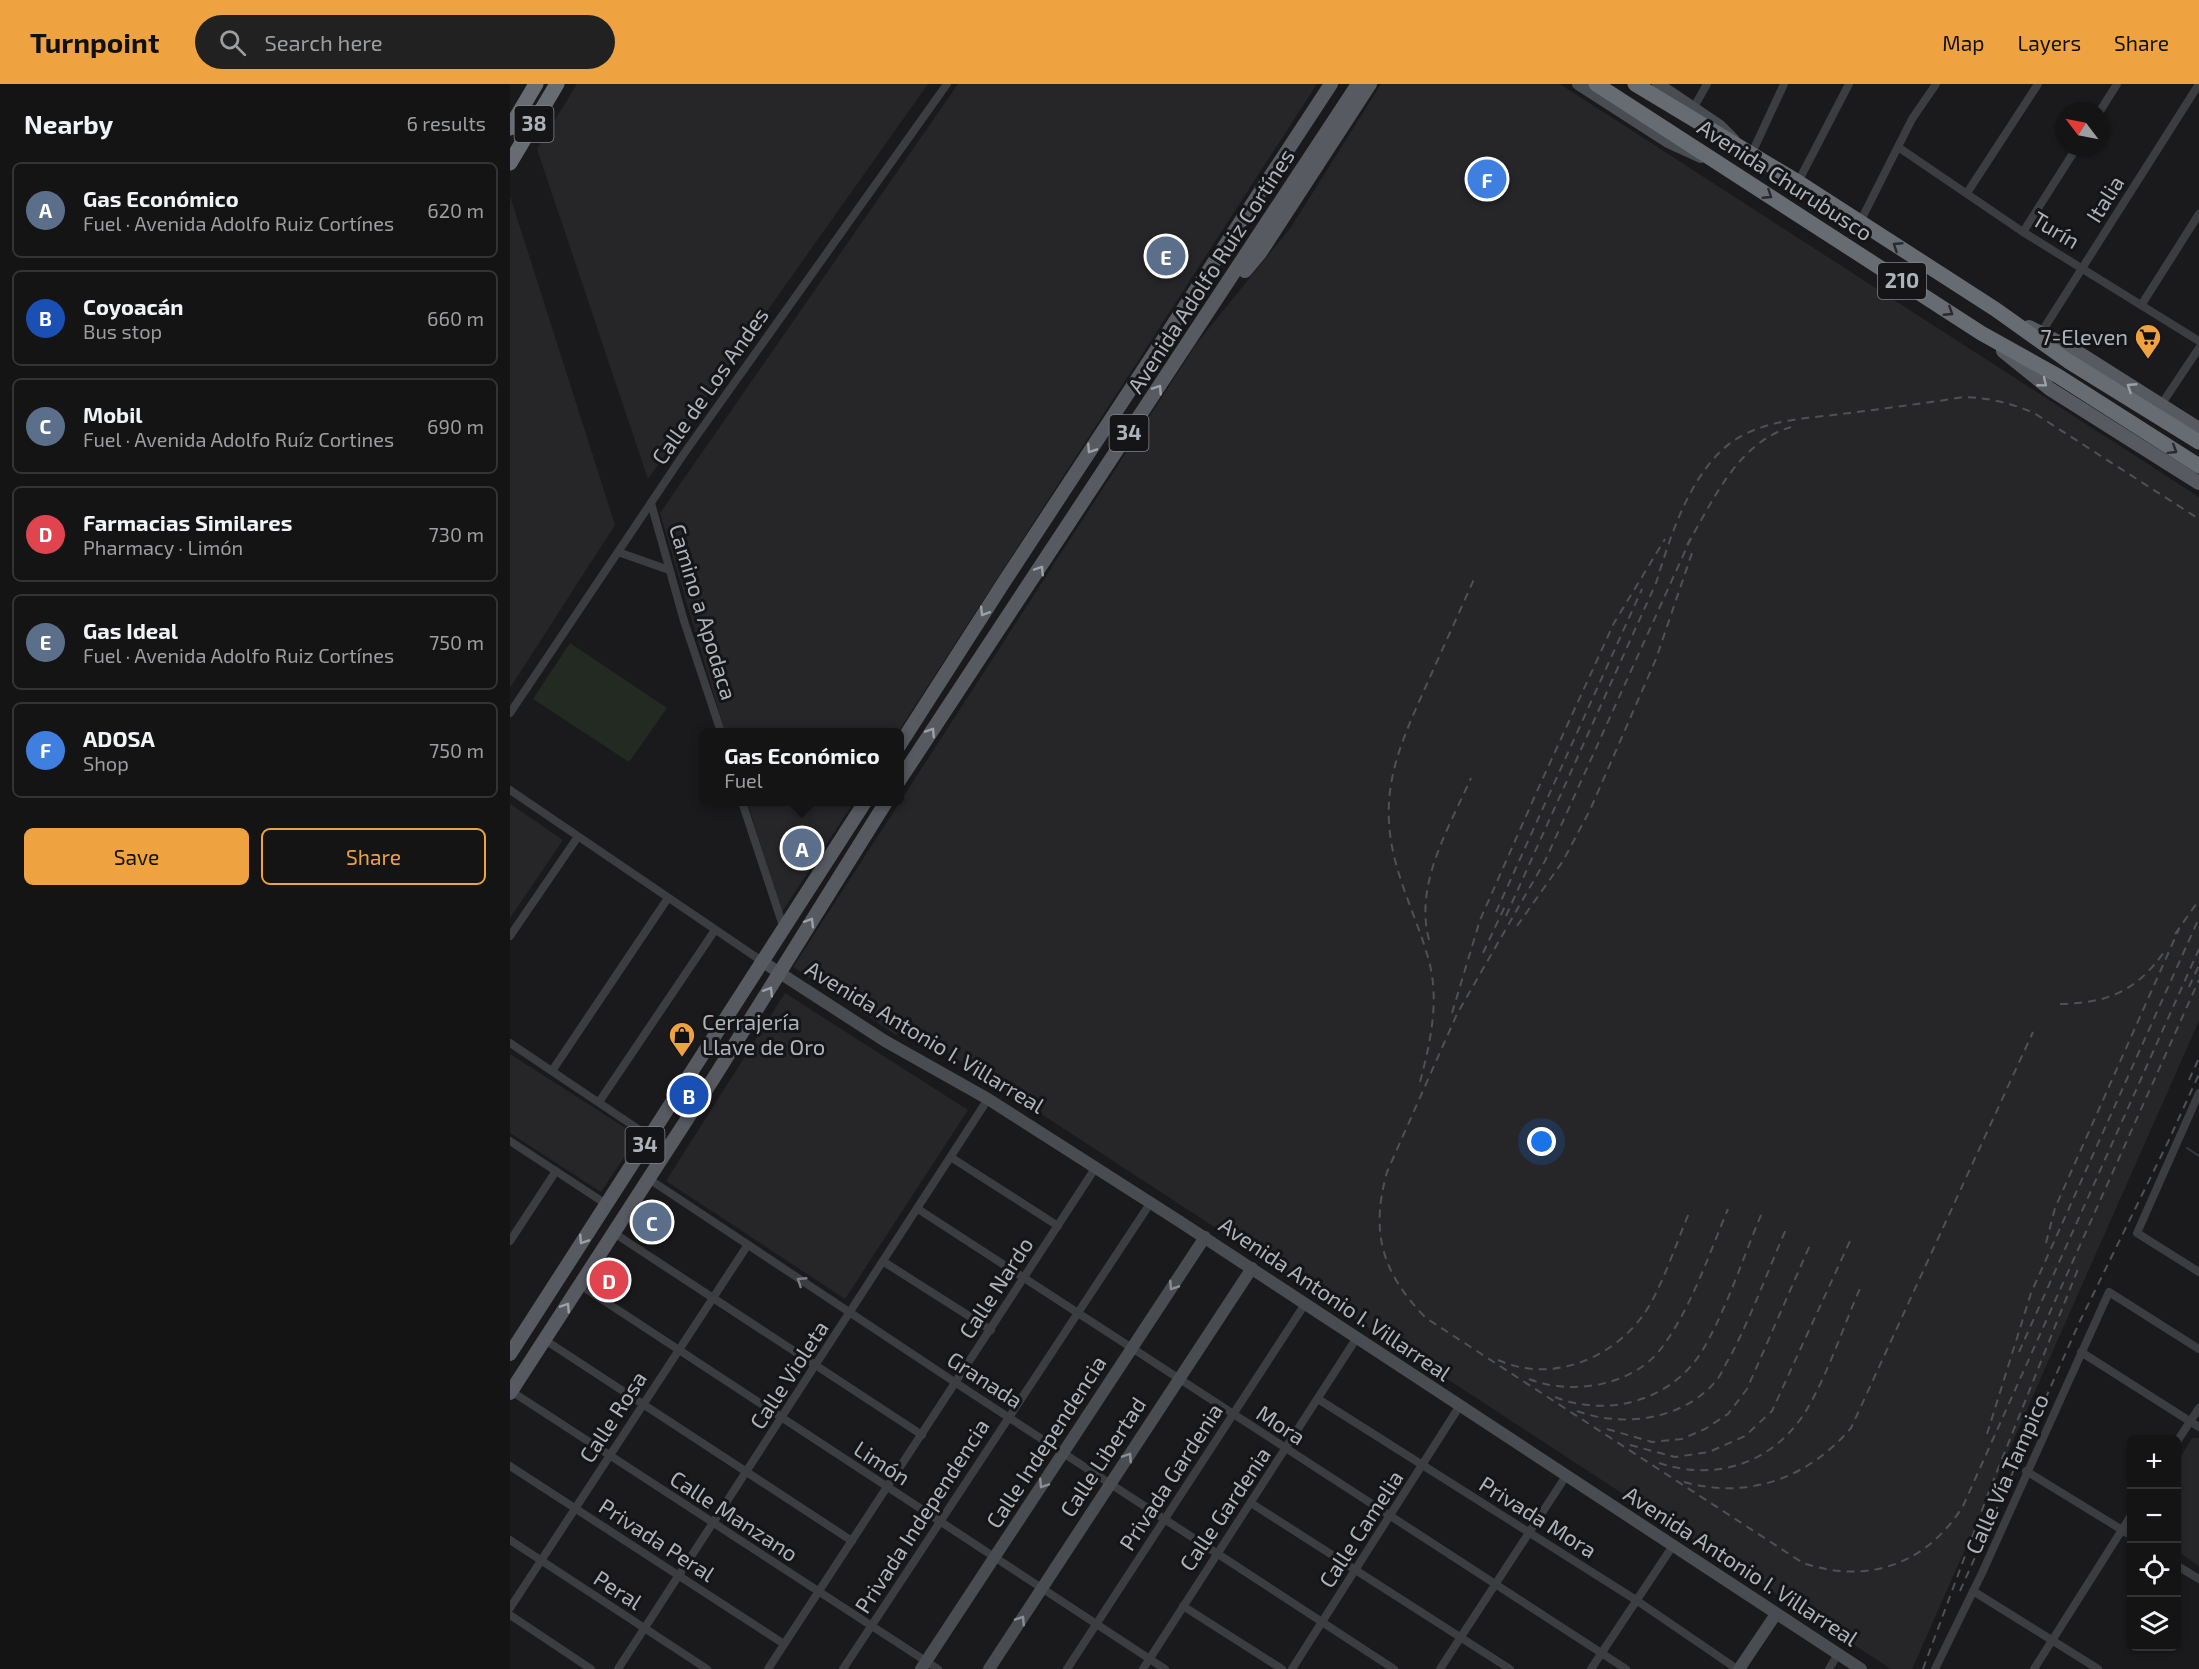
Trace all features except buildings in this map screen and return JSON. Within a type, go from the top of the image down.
[{"type":"highway","name":"38","points":[[510,164],[557,84]]},
{"type":"highway","name":"Avenida Churubusco","points":[[1635,84],[1798,182],[1995,309],[2068,361],[2199,442]]},
{"type":"highway","name":"38","points":[[511,126],[533,85]]},
{"type":"highway","name":"Avenida Churubusco","points":[[1602,88],[1981,333],[2088,396],[2199,466]]},
{"type":"main road","name":"Avenida Adolfo Ruiz Cortínes","points":[[904,740],[1004,582],[1331,84]]},
{"type":"main road","name":"Avenida Adolfo Ruiz Cortínes","points":[[904,775],[1358,84]]},
{"type":"main road","points":[[1206,316],[1260,254],[1370,84]]},
{"type":"main road","name":"Avenida Churubusco","points":[[1995,309],[2074,350],[2199,429]]},
{"type":"main road","name":"Avenida Churubusco","points":[[1981,333],[2050,389],[2199,483]]},
{"type":"main road","name":"34","points":[[510,1354],[862,806]]},
{"type":"main road","name":"34","points":[[511,1392],[780,973],[883,806]]},
{"type":"street","name":"Calle de Los Andes","points":[[510,713],[651,503],[947,84]]},
{"type":"street","points":[[1578,84],[1668,142],[1718,164]]},
{"type":"street","points":[[1658,84],[1730,133],[1737,146]]},
{"type":"street","points":[[1694,107],[1707,84]]},
{"type":"street","points":[[1751,155],[1784,84]]},
{"type":"street","points":[[1798,182],[1849,84]]},
{"type":"street","points":[[1860,222],[1898,147],[1936,84]]},
{"type":"street","points":[[1967,193],[2038,84]]},
{"type":"street","points":[[2106,102],[2117,84]]},
{"type":"street","name":"Italia","points":[[2041,333],[2199,84]]},
{"type":"street","name":"Turín","points":[[1898,147],[2023,232],[2084,267],[2199,341]]},
{"type":"street","points":[[2023,232],[2071,156]]},
{"type":"street","points":[[2142,304],[2199,214]]},
{"type":"street","points":[[2161,405],[2199,348]]},
{"type":"street","name":"Camino a Apodaca","points":[[651,503],[669,570],[720,728]]},
{"type":"street","points":[[618,552],[669,570]]},
{"type":"street","points":[[510,790],[577,838],[763,962]]},
{"type":"street","points":[[744,806],[784,929]]},
{"type":"street","points":[[510,936],[577,838]]},
{"type":"street","points":[[552,1071],[668,898]]},
{"type":"street","points":[[599,1102],[715,930]]},
{"type":"street","name":"Avenida Antonio I. Villarreal","points":[[763,962],[885,1041],[988,1099],[1151,1202],[1459,1407],[1861,1669]]},
{"type":"street","points":[[510,1043],[650,1137]]},
{"type":"street","points":[[2198,1270],[2137,1233],[2199,1093]]},
{"type":"street","name":"Calle Violeta","points":[[618,1669],[817,1366],[988,1099]]},
{"type":"street","points":[[510,1141],[606,1204]]},
{"type":"street","points":[[952,1158],[1058,1226]]},
{"type":"street","name":"Calle Nardo","points":[[768,1669],[1096,1167]]},
{"type":"street","points":[[510,1241],[556,1171]]},
{"type":"street","name":"Granada","points":[[649,1179],[747,1246],[1394,1669]]},
{"type":"street","name":"Privada Independencia","points":[[843,1669],[1151,1202]]},
{"type":"street","name":"Mora","points":[[918,1209],[1389,1518],[1626,1669]]},
{"type":"street","points":[[614,1233],[922,1435]]},
{"type":"street","name":"Calle Independencia","points":[[924,1665],[1205,1237]]},
{"type":"street","name":"Calle Rosa","points":[[510,1608],[747,1246]]},
{"type":"street","points":[[884,1262],[991,1330]]},
{"type":"street","name":"Calle Libertad","points":[[989,1669],[1252,1268]]},
{"type":"street","name":"Limón","points":[[580,1285],[1165,1669]]},
{"type":"street","name":"Calle Vía Tampico","points":[[1935,1669],[1973,1591],[2109,1292],[2199,1349]]},
{"type":"street","name":"Privada Gardenia","points":[[1067,1669],[1166,1521],[1305,1305]]},
{"type":"street","name":"Calle Gardenia","points":[[1143,1669],[1356,1339]]},
{"type":"street","points":[[544,1340],[852,1541]]},
{"type":"street","points":[[2081,1352],[2199,1427]]},
{"type":"street","name":"Calle Manzano","points":[[511,1392],[871,1626],[924,1665],[938,1669]]},
{"type":"street","name":"Privada Mora","points":[[1318,1399],[1636,1600],[1738,1669]]},
{"type":"street","name":"Calle Camelia","points":[[1292,1669],[1459,1407]]},
{"type":"street","points":[[2181,1435],[2199,1407]]},
{"type":"street","name":"Privada Peral","points":[[510,1466],[784,1644]]},
{"type":"street","points":[[2026,1471],[2127,1533]]},
{"type":"street","points":[[1440,1669],[1566,1476]]},
{"type":"street","points":[[1251,1503],[1510,1669]]},
{"type":"street","points":[[2034,1669],[2127,1522]]},
{"type":"street","name":"Peral","points":[[510,1540],[707,1669]]},
{"type":"street","points":[[1591,1669],[1672,1546]]},
{"type":"street","points":[[2181,1567],[2199,1579]]},
{"type":"street","points":[[1973,1591],[2098,1669]]},
{"type":"street","points":[[1183,1606],[1282,1669]]},
{"type":"street","points":[[1738,1669],[1776,1614]]},
{"type":"street","points":[[510,1615],[591,1669]]},
{"type":"street","points":[[1829,1669],[1838,1654]]},
{"type":"shaded area","points":[[577,84],[928,84],[648,479],[537,149]]},
{"type":"shaded area","points":[[958,84],[1317,84],[901,728],[724,728],[660,513]]},
{"type":"shaded area","points":[[1381,84],[1560,84],[2199,497],[2199,1021],[1912,1669],[1891,1669],[905,1025],[896,1035],[793,967],[897,806],[904,806],[904,796],[1197,343],[1291,227]]},
{"type":"shaded area","points":[[510,196],[615,525],[510,688]]},
{"type":"shaded area","points":[[570,643],[667,708],[629,762],[533,699]]},
{"type":"shaded area","points":[[510,804],[563,840],[510,918]]},
{"type":"shaded area","points":[[748,806],[851,806],[782,912]]},
{"type":"shaded area","points":[[785,993],[968,1110],[845,1299],[666,1181]]},
{"type":"shaded area","points":[[510,1054],[638,1136],[601,1192],[510,1133]]},
{"type":"shaded area","points":[[2192,1438],[2199,1438],[2199,1566],[2181,1554],[2181,1456]]},
{"type":"waterway","points":[[2187,1148],[2199,1156]]},
{"type":"railway","points":[[1506,916],[1656,583],[1680,513],[1708,466],[1720,452],[1748,432],[1798,419],[1964,397],[1992,400],[2034,413],[2199,519]]},
{"type":"railway","points":[[1687,545],[1717,493],[1741,460],[1772,435],[1791,427]]},
{"type":"railway","points":[[1691,538],[1545,861],[1457,1014],[1387,1172],[1380,1214],[1380,1233],[1384,1251],[1399,1285],[1426,1318],[1803,1563],[1850,1572],[1873,1570],[1894,1564],[1914,1555],[1932,1542],[1963,1506],[2199,980]]},
{"type":"railway","points":[[1452,1013],[1480,920],[1538,789],[1614,623],[1665,539]]},
{"type":"railway","points":[[1517,926],[1563,861],[1590,810],[1656,659],[1693,550]]},
{"type":"railway","points":[[1420,1082],[1432,1024],[1433,980],[1425,947],[1395,858],[1391,840],[1389,803],[1394,768],[1405,735],[1475,577]]},
{"type":"railway","points":[[1496,912],[1642,589]]},
{"type":"railway","points":[[1429,940],[1426,898],[1430,877],[1444,836],[1471,778]]},
{"type":"railway","points":[[2175,934],[2199,900]]},
{"type":"railway","points":[[1483,953],[1506,904]]},
{"type":"railway","points":[[1987,1434],[2031,1293],[2199,918]]},
{"type":"railway","points":[[2046,1243],[2055,1208],[2179,929]]},
{"type":"railway","points":[[2019,1352],[2199,949]]},
{"type":"railway","points":[[2060,1004],[2092,1001],[2119,993],[2143,977],[2164,952]]},
{"type":"railway","points":[[2189,987],[2199,965]]},
{"type":"railway","points":[[1684,1482],[1708,1487],[1731,1488],[1754,1486],[1776,1480],[1816,1460],[1851,1428],[2033,1032]]},
{"type":"railway","points":[[2189,1080],[2199,1058]]},
{"type":"railway","points":[[1960,1591],[2079,1323],[2199,1074]]},
{"type":"railway","points":[[1529,1379],[1564,1387],[1583,1387],[1620,1379],[1651,1360],[1663,1346],[1683,1314],[1728,1209]]},
{"type":"railway","points":[[1498,1360],[1517,1367],[1557,1368],[1576,1364],[1612,1346],[1627,1333],[1648,1308],[1689,1213]]},
{"type":"railway","points":[[1555,1397],[1598,1406],[1619,1405],[1640,1400],[1677,1379],[1705,1346],[1728,1298],[1761,1215]]},
{"type":"railway","points":[[1577,1411],[1613,1419],[1651,1417],[1687,1405],[1702,1394],[1718,1378],[1730,1357],[1787,1227]]},
{"type":"railway","points":[[1630,1445],[1675,1457],[1709,1452],[1745,1436],[1772,1411],[1850,1241]]},
{"type":"railway","points":[[1607,1429],[1652,1442],[1682,1439],[1705,1429],[1728,1414],[1747,1389],[1810,1245]]},
{"type":"railway","points":[[1923,1669],[1988,1494],[2078,1269]]},
{"type":"railway","points":[[1659,1463],[1678,1468],[1716,1470],[1751,1460],[1782,1439],[1796,1425],[1814,1396],[1861,1286]]},
{"type":"place","name":"ADOSA","points":[[1487,179]]},
{"type":"place","name":"Gas Ideal","points":[[1166,256]]},
{"type":"place","name":"7-Eleven","points":[[2148,360]]},
{"type":"place","name":"Gas Económico","points":[[802,848]]},
{"type":"place","name":"Cerrajería Llave de Oro","points":[[682,1058]]},
{"type":"place","name":"Coyoacán","points":[[689,1095]]},
{"type":"place","name":"Mobil","points":[[652,1222]]},
{"type":"place","name":"Farmacias Similares","points":[[609,1280]]}]
